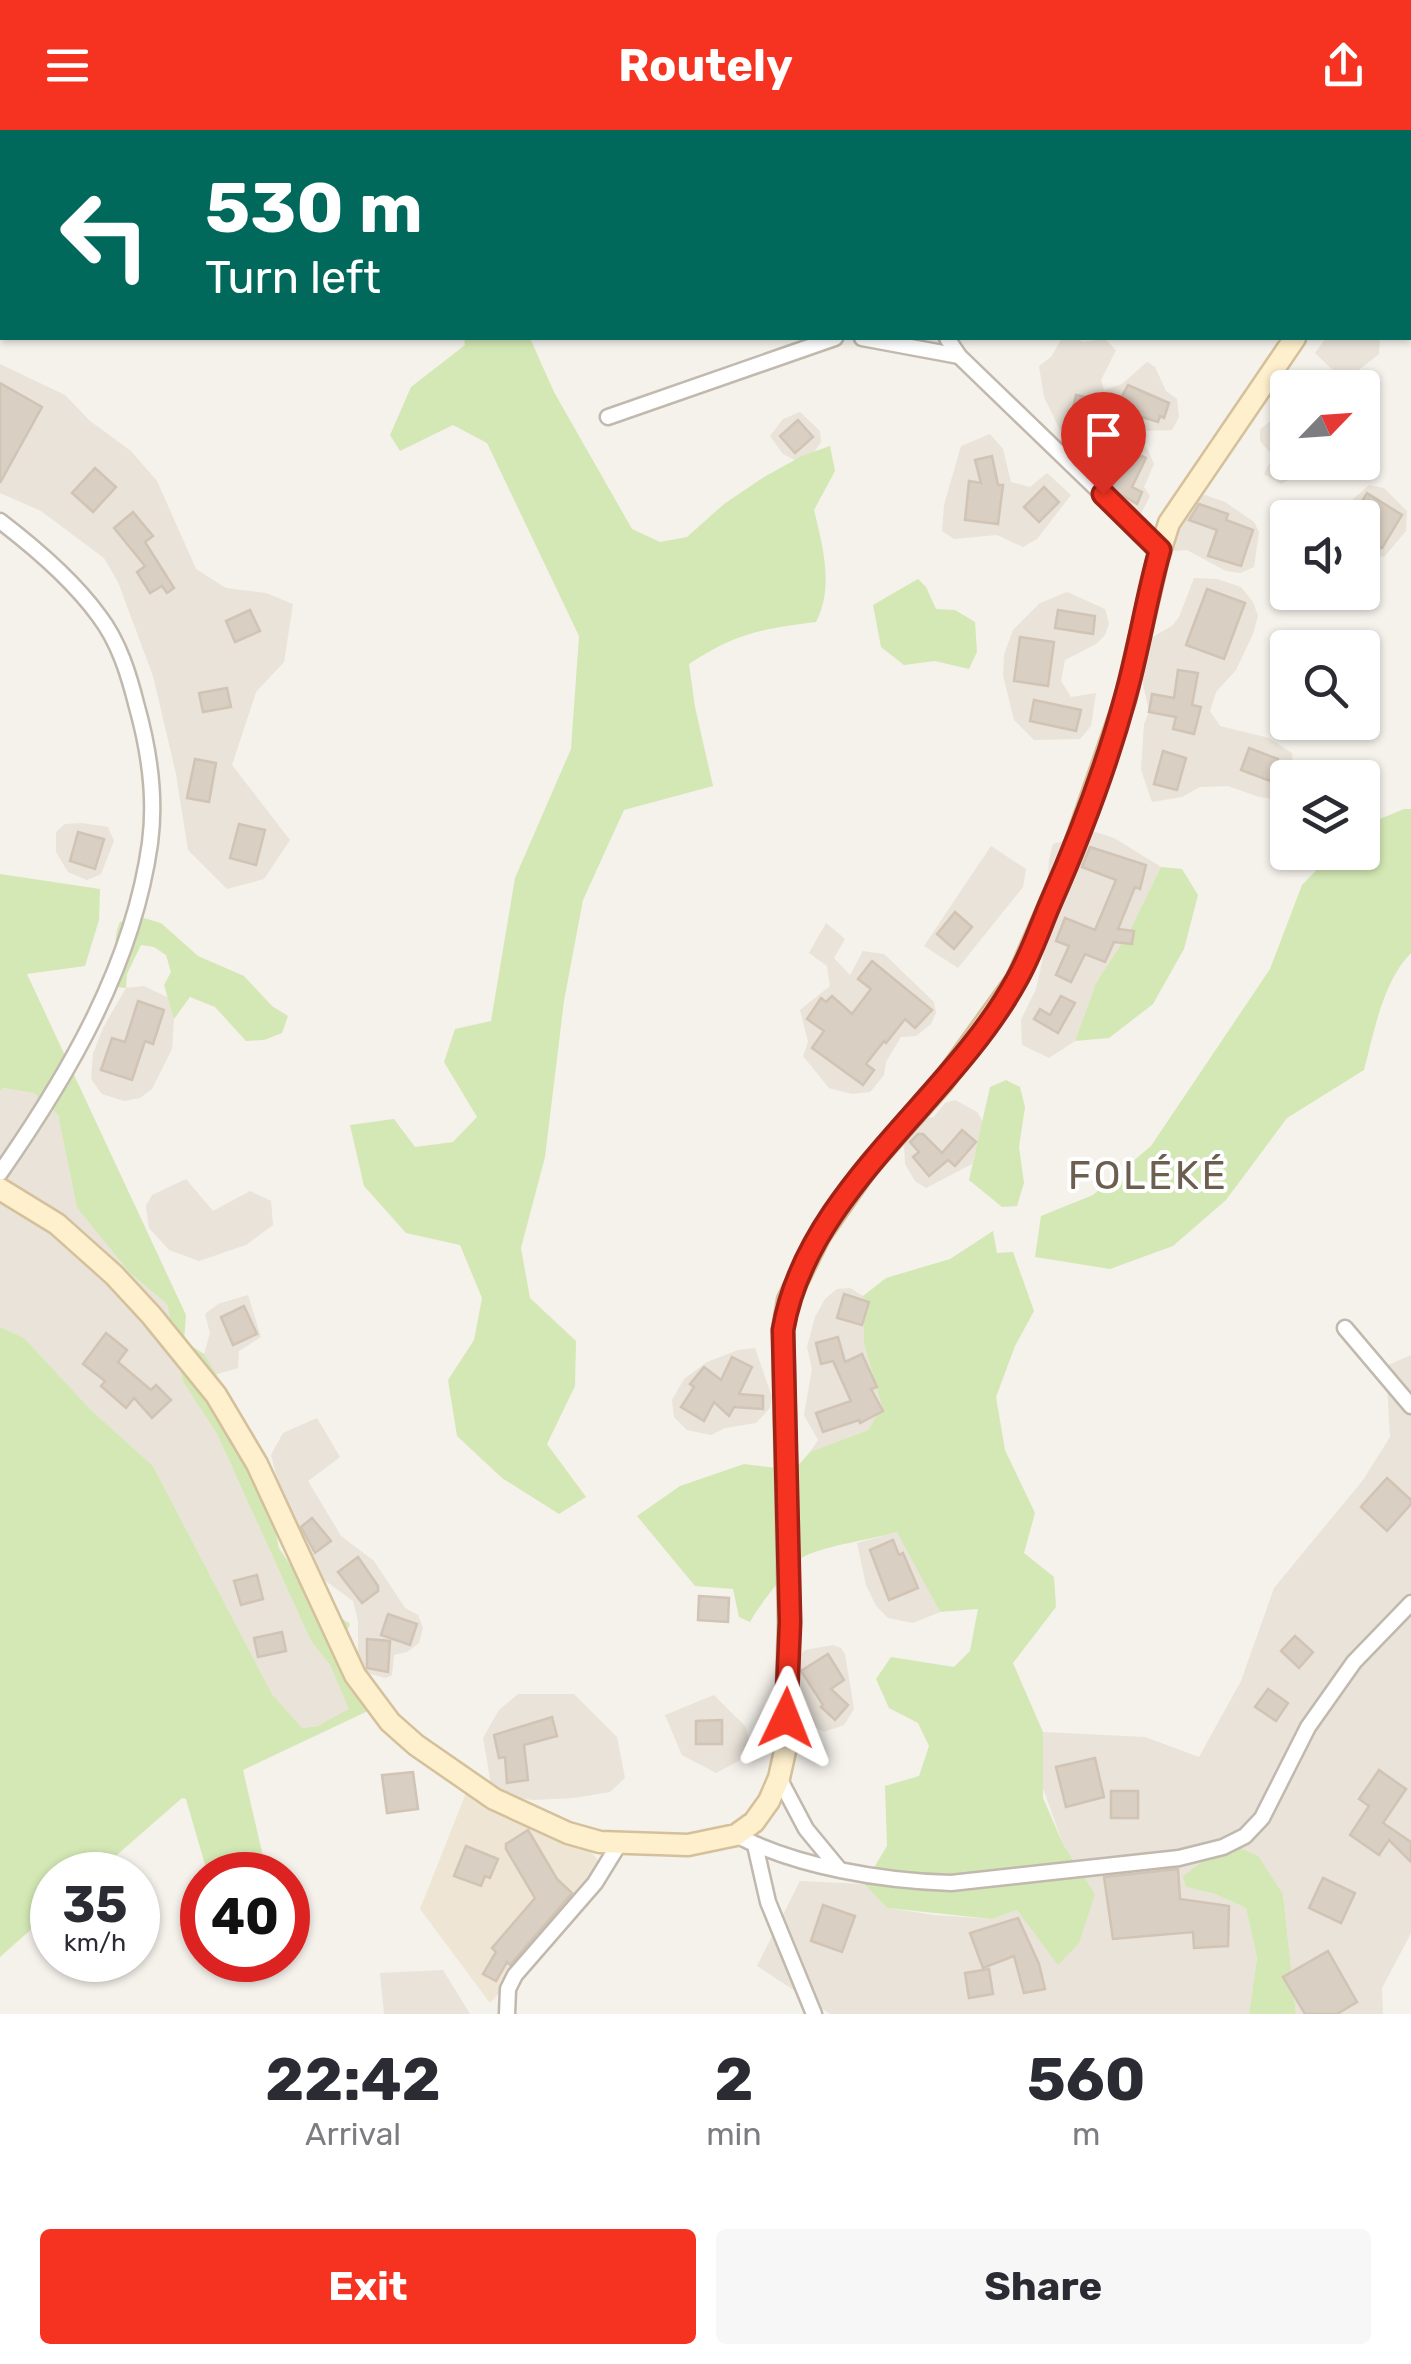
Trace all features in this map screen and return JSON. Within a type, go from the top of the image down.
[{"type":"street","points":[[608,417],[830,340]]},
{"type":"street","points":[[873,340],[959,356]]},
{"type":"street","points":[[948,340],[959,356],[1160,550]]},
{"type":"street","points":[[814,2014],[745,1840],[779,1778],[784,1750],[790,1622],[783,1330],[788,1300],[808,1256],[844,1200],[943,1082],[1018,978],[1072,853],[1125,700],[1160,550],[1178,508],[1294,340]]},
{"type":"street","points":[[0,521],[76,590],[112,635],[134,694],[151,778],[150,842],[127,939],[86,1039],[39,1118],[0,1173]]},
{"type":"street","points":[[0,1189],[57,1224],[114,1274],[216,1395],[256,1464],[355,1675],[390,1722],[442,1764],[510,1807],[568,1833],[619,1844],[688,1845],[745,1840],[840,1869],[899,1880],[951,1883],[1179,1858],[1223,1847],[1246,1836],[1262,1818],[1308,1728],[1354,1662],[1411,1604]]},
{"type":"street","points":[[1346,1328],[1411,1406]]},
{"type":"street","points":[[779,1778],[806,1829],[840,1869]]},
{"type":"street","points":[[507,2014],[508,1989],[515,1974],[594,1883],[619,1844]]},
{"type":"shaded area","points":[[1061,340],[1106,340],[1116,350],[1101,380],[1104,390],[1122,384],[1147,362],[1155,367],[1166,391],[1177,399],[1179,417],[1172,430],[1143,431],[1137,436],[1154,464],[1144,487],[1150,496],[1137,521],[1094,483],[1084,457],[1060,430],[1044,397],[1039,366],[1051,357]]},
{"type":"shaded area","points":[[1325,340],[1380,340],[1379,354],[1359,370],[1333,370],[1315,353]]},
{"type":"shaded area","points":[[0,364],[65,395],[90,421],[131,451],[157,481],[196,569],[226,588],[266,593],[293,604],[284,662],[256,692],[232,765],[290,840],[264,879],[227,889],[188,850],[176,774],[153,676],[118,582],[104,558],[41,511],[0,493]]},
{"type":"shaded area","points":[[800,412],[820,431],[821,442],[814,452],[795,460],[783,454],[770,436],[783,419]]},
{"type":"shaded area","points":[[1270,422],[1270,453],[1260,441],[1260,429]]},
{"type":"shaded area","points":[[990,434],[1003,449],[1011,482],[1030,487],[1047,473],[1071,495],[1037,539],[1023,547],[997,535],[954,539],[942,531],[944,505],[961,446]]},
{"type":"shaded area","points":[[1369,485],[1384,488],[1407,511],[1406,531],[1384,557],[1380,556],[1380,500],[1352,500]]},
{"type":"shaded area","points":[[1205,495],[1225,502],[1254,522],[1259,532],[1254,567],[1240,573],[1226,571],[1187,550],[1175,551],[1169,543],[1186,503]]},
{"type":"shaded area","points":[[1194,578],[1217,579],[1241,587],[1253,602],[1258,616],[1253,634],[1236,670],[1216,692],[1210,711],[1220,726],[1269,738],[1292,753],[1293,760],[1270,760],[1270,799],[1228,786],[1200,787],[1182,797],[1152,802],[1141,770],[1144,724],[1149,712],[1143,656],[1151,638],[1179,617]]},
{"type":"shaded area","points":[[1067,592],[1105,609],[1109,624],[1096,644],[1065,660],[1061,681],[1071,697],[1096,693],[1091,726],[1080,739],[1034,740],[1014,720],[1003,675],[1004,655],[1013,630],[1040,603]]},
{"type":"shaded area","points":[[65,824],[108,827],[114,841],[101,874],[87,880],[68,872],[56,852],[56,832]]},
{"type":"shaded area","points":[[1095,832],[1114,838],[1161,867],[1129,932],[1096,983],[1075,1041],[1049,1058],[1022,1045],[1021,1020],[1036,989],[1043,958],[1049,860],[1053,844]]},
{"type":"shaded area","points":[[991,846],[1026,869],[1023,887],[958,968],[924,946]]},
{"type":"shaded area","points":[[826,923],[845,939],[834,958],[850,975],[863,951],[884,954],[934,1002],[936,1013],[931,1024],[916,1036],[901,1037],[886,1062],[884,1075],[870,1092],[852,1094],[829,1088],[803,1056],[808,1042],[800,1010],[830,986],[827,966],[809,953]]},
{"type":"shaded area","points":[[144,986],[169,998],[174,1019],[172,1049],[152,1089],[140,1098],[124,1101],[102,1094],[91,1079],[93,1054],[126,988]]},
{"type":"shaded area","points":[[3,1088],[34,1093],[58,1115],[77,1208],[130,1273],[167,1304],[183,1382],[217,1434],[311,1641],[330,1665],[350,1710],[318,1726],[302,1728],[272,1694],[153,1466],[91,1410],[24,1338],[0,1327]]},
{"type":"shaded area","points":[[955,1100],[977,1112],[983,1122],[972,1164],[926,1188],[915,1181],[905,1164],[904,1142],[923,1119],[934,1117],[945,1103]]},
{"type":"shaded area","points":[[186,1179],[213,1211],[250,1191],[271,1201],[273,1225],[246,1245],[199,1261],[169,1250],[149,1228],[146,1206],[152,1195]]},
{"type":"shaded area","points":[[850,1288],[863,1296],[864,1344],[882,1407],[868,1430],[810,1452],[818,1440],[804,1415],[812,1369],[807,1347],[815,1317],[825,1299],[837,1289]]},
{"type":"shaded area","points":[[248,1295],[261,1337],[239,1351],[238,1368],[214,1375],[204,1354],[210,1333],[205,1314],[218,1304]]},
{"type":"shaded area","points":[[755,1348],[772,1397],[770,1408],[756,1423],[725,1428],[711,1435],[687,1430],[674,1417],[672,1400],[684,1379],[707,1362]]},
{"type":"shaded area","points":[[1411,1355],[1411,1933],[1382,1988],[1383,2014],[1296,2014],[1283,1894],[1187,1887],[1246,1908],[1257,1958],[1249,2014],[830,2014],[757,1966],[800,1881],[864,1884],[887,1908],[934,1915],[992,1919],[1017,1910],[1059,1964],[1095,1894],[1063,1844],[1043,1788],[1043,1732],[1145,1737],[1199,1757],[1241,1681],[1274,1588],[1363,1480],[1390,1437],[1386,1366]]},
{"type":"shaded area","points":[[317,1418],[340,1457],[308,1481],[341,1536],[374,1561],[405,1608],[418,1615],[423,1628],[419,1643],[394,1655],[392,1675],[386,1678],[363,1672],[353,1601],[323,1579],[291,1532],[271,1455],[283,1433]]},
{"type":"shaded area","points":[[898,1532],[940,1612],[913,1623],[888,1618],[876,1606],[866,1585],[857,1543]]},
{"type":"shaded area","points":[[833,1645],[845,1654],[854,1709],[844,1725],[824,1732],[806,1722],[794,1689],[796,1660],[805,1650]]},
{"type":"shaded area","points":[[518,1694],[574,1694],[617,1737],[625,1778],[610,1792],[533,1800],[509,1797],[491,1784],[483,1738],[499,1710]]},
{"type":"shaded area","points":[[714,1695],[746,1727],[752,1754],[716,1773],[682,1755],[665,1715]]},
{"type":"shaded area","points":[[466,1793],[509,1819],[589,1849],[608,1874],[490,2003],[420,1909]]},
{"type":"shaded area","points":[[443,1970],[470,2014],[384,2014],[380,1973]]},
{"type":"green space","points":[[464,340],[531,340],[554,392],[632,529],[660,542],[687,537],[724,504],[802,456],[830,446],[835,471],[814,510],[826,581],[816,622],[749,634],[689,664],[713,786],[624,810],[583,900],[564,1001],[545,1157],[521,1248],[530,1298],[576,1341],[575,1386],[547,1444],[586,1497],[559,1514],[502,1478],[457,1436],[448,1380],[474,1340],[482,1298],[460,1245],[406,1233],[364,1186],[350,1125],[394,1119],[415,1147],[453,1142],[477,1117],[444,1062],[455,1029],[491,1021],[515,878],[571,749],[579,636],[487,443],[453,425],[400,451],[390,435],[411,387],[465,345]]},
{"type":"green space","points":[[918,579],[936,609],[955,610],[975,622],[977,652],[969,669],[935,661],[904,665],[881,647],[873,605]]},
{"type":"green space","points":[[1411,809],[1411,953],[1386,992],[1364,1070],[1287,1118],[1226,1200],[1173,1246],[1110,1269],[1035,1257],[1041,1216],[1093,1195],[1151,1146],[1270,969],[1302,885],[1317,870],[1380,870],[1380,819]]},
{"type":"green space","points":[[1161,867],[1182,869],[1198,895],[1184,949],[1153,1004],[1109,1038],[1075,1041],[1096,983],[1129,932]]},
{"type":"green space","points":[[0,874],[100,889],[99,920],[85,966],[27,974],[186,1315],[184,1341],[204,1354],[257,1442],[279,1548],[314,1600],[350,1624],[334,1659],[370,1710],[243,1770],[262,1852],[201,1852],[186,1799],[182,1798],[120,1852],[30,1852],[30,1930],[0,1957],[0,1327],[24,1338],[91,1410],[153,1466],[272,1694],[302,1728],[318,1726],[349,1709],[330,1665],[311,1641],[217,1434],[183,1382],[167,1304],[130,1273],[77,1208],[58,1115],[34,1093],[3,1088],[0,1092]]},
{"type":"green space","points":[[140,917],[161,923],[198,956],[244,976],[272,1006],[288,1016],[282,1033],[246,1041],[215,1007],[190,997],[174,1019],[164,985],[171,972],[166,955],[154,947],[141,945],[127,974],[126,988],[116,987],[117,930],[120,922]]},
{"type":"green space","points":[[1006,1080],[1020,1087],[1025,1107],[1019,1147],[1024,1183],[1017,1206],[1002,1207],[969,1180],[990,1087]]},
{"type":"green space","points":[[993,1231],[997,1253],[1013,1252],[1034,1311],[1015,1346],[996,1397],[1005,1450],[1035,1513],[1024,1553],[1054,1577],[1056,1607],[1013,1663],[1043,1732],[1043,1798],[1063,1844],[1095,1894],[1079,1943],[1058,1965],[1017,1910],[992,1919],[887,1908],[864,1884],[887,1846],[885,1786],[919,1776],[929,1746],[918,1723],[889,1708],[876,1679],[891,1657],[954,1667],[970,1651],[978,1609],[940,1612],[897,1532],[805,1556],[775,1586],[750,1622],[739,1617],[733,1589],[695,1586],[637,1516],[680,1486],[744,1464],[794,1470],[810,1452],[868,1430],[882,1407],[864,1344],[863,1296],[886,1278],[950,1259]]},
{"type":"green space","points":[[1234,1845],[1258,1856],[1283,1894],[1296,2014],[1249,2014],[1257,1958],[1246,1908],[1186,1887],[1183,1876],[1210,1856]]},
{"type":"building","points":[[0,383],[42,407],[0,483]]},
{"type":"building","points":[[1128,385],[1169,403],[1164,418],[1160,416],[1158,422],[1142,417],[1142,424],[1132,425],[1125,449],[1146,458],[1132,487],[1142,492],[1137,504],[1112,489],[1122,463],[1099,456],[1104,440],[1096,438],[1101,420],[1072,413],[1076,395],[1118,404]]},
{"type":"building","points":[[798,420],[813,437],[795,453],[780,436]]},
{"type":"building","points":[[992,456],[998,485],[1003,485],[998,524],[965,520],[969,481],[981,483],[975,460]]},
{"type":"building","points":[[95,468],[116,487],[93,512],[72,493]]},
{"type":"building","points":[[1044,487],[1059,502],[1039,522],[1024,507]]},
{"type":"building","points":[[1380,501],[1402,515],[1380,547]]},
{"type":"building","points":[[1199,504],[1228,514],[1226,520],[1253,530],[1241,566],[1208,556],[1217,530],[1189,520]]},
{"type":"building","points":[[133,512],[153,536],[145,542],[174,588],[167,593],[162,586],[150,593],[137,572],[145,566],[114,528]]},
{"type":"building","points":[[1207,589],[1245,603],[1224,659],[1186,645]]},
{"type":"building","points":[[250,610],[260,631],[235,642],[226,621]]},
{"type":"building","points":[[1058,610],[1095,616],[1093,634],[1055,628]]},
{"type":"building","points":[[1020,637],[1054,642],[1048,686],[1014,681]]},
{"type":"building","points":[[1178,670],[1198,673],[1192,705],[1201,707],[1194,734],[1173,729],[1176,717],[1149,712],[1152,694],[1174,698]]},
{"type":"building","points":[[227,688],[231,707],[203,712],[199,693]]},
{"type":"building","points":[[1034,700],[1081,710],[1076,731],[1030,721]]},
{"type":"building","points":[[1249,748],[1278,759],[1270,760],[1270,781],[1241,770]]},
{"type":"building","points":[[1163,751],[1186,758],[1177,790],[1154,784]]},
{"type":"building","points":[[195,759],[216,763],[209,802],[187,798]]},
{"type":"building","points":[[239,824],[265,830],[256,865],[230,858]]},
{"type":"building","points":[[78,832],[104,839],[95,869],[70,861]]},
{"type":"building","points":[[1090,847],[1146,865],[1140,889],[1135,887],[1118,929],[1134,931],[1132,944],[1114,942],[1105,962],[1085,954],[1071,982],[1056,975],[1069,946],[1056,941],[1065,918],[1095,930],[1116,880],[1082,867]]},
{"type":"building","points":[[955,912],[972,927],[954,949],[937,934]]},
{"type":"building","points":[[872,961],[932,1010],[915,1028],[905,1019],[884,1041],[866,1064],[874,1070],[863,1085],[812,1048],[824,1031],[807,1019],[821,998],[826,1002],[832,996],[852,1014],[871,989],[858,979]]},
{"type":"building","points":[[1061,996],[1075,1003],[1058,1033],[1034,1019],[1040,1009],[1050,1015]]},
{"type":"building","points":[[138,1001],[164,1010],[153,1044],[145,1041],[132,1080],[101,1070],[112,1038],[125,1042]]},
{"type":"building","points":[[962,1130],[976,1142],[955,1166],[948,1160],[929,1176],[913,1157],[919,1152],[910,1142],[923,1134],[942,1153]]},
{"type":"building","points":[[844,1294],[869,1302],[862,1325],[837,1318]]},
{"type":"building","points":[[244,1306],[257,1334],[233,1345],[221,1317]]},
{"type":"building","points":[[106,1333],[127,1350],[118,1362],[151,1390],[156,1385],[171,1400],[152,1418],[134,1398],[126,1408],[101,1386],[105,1381],[83,1364]]},
{"type":"building","points":[[838,1337],[845,1362],[862,1354],[877,1387],[871,1389],[883,1411],[860,1423],[859,1420],[823,1432],[816,1413],[851,1401],[833,1361],[821,1364],[816,1343]]},
{"type":"building","points":[[732,1357],[752,1367],[739,1394],[763,1396],[763,1409],[734,1407],[729,1416],[714,1402],[704,1421],[681,1407],[694,1387],[690,1384],[704,1367],[721,1380]]},
{"type":"building","points":[[1387,1478],[1411,1504],[1387,1531],[1361,1507]]},
{"type":"building","points":[[312,1518],[331,1541],[315,1553],[301,1527]]},
{"type":"building","points":[[893,1540],[918,1588],[889,1600],[870,1550]]},
{"type":"building","points":[[358,1557],[378,1586],[378,1591],[362,1603],[338,1572]]},
{"type":"building","points":[[257,1575],[263,1599],[241,1605],[234,1581]]},
{"type":"building","points":[[699,1596],[729,1598],[728,1622],[698,1620]]},
{"type":"building","points":[[388,1614],[417,1624],[410,1645],[381,1635]]},
{"type":"building","points":[[282,1632],[286,1651],[258,1657],[254,1638]]},
{"type":"building","points":[[1295,1636],[1313,1652],[1299,1668],[1281,1651]]},
{"type":"building","points":[[367,1639],[390,1641],[388,1672],[367,1668]]},
{"type":"building","points":[[828,1654],[844,1680],[831,1689],[848,1705],[835,1720],[821,1707],[801,1671]]},
{"type":"building","points":[[1268,1689],[1288,1703],[1276,1721],[1255,1707]]},
{"type":"building","points":[[552,1717],[557,1736],[524,1745],[528,1780],[507,1783],[505,1757],[499,1758],[494,1735]]},
{"type":"building","points":[[722,1720],[722,1744],[696,1744],[696,1721]]},
{"type":"building","points":[[1095,1758],[1104,1797],[1066,1807],[1056,1767]]},
{"type":"building","points":[[1379,1770],[1406,1789],[1383,1823],[1411,1842],[1411,1862],[1389,1840],[1379,1855],[1350,1835],[1369,1806],[1359,1799]]},
{"type":"building","points":[[413,1772],[418,1809],[387,1813],[382,1775]]},
{"type":"building","points":[[1111,1791],[1138,1791],[1138,1818],[1111,1818]]},
{"type":"building","points":[[528,1830],[557,1879],[572,1893],[510,1965],[507,1962],[496,1981],[483,1974],[496,1952],[492,1948],[535,1898],[506,1849],[506,1844]]},
{"type":"building","points":[[466,1846],[498,1859],[490,1878],[485,1876],[481,1886],[454,1876]]},
{"type":"building","points":[[1178,1869],[1180,1899],[1229,1906],[1228,1946],[1194,1948],[1193,1932],[1113,1939],[1104,1877]]},
{"type":"building","points":[[1323,1878],[1355,1893],[1341,1923],[1309,1908]]},
{"type":"building","points":[[823,1905],[855,1916],[842,1952],[811,1941]]},
{"type":"building","points":[[1018,1918],[1039,1964],[1045,1989],[1024,1993],[1014,1956],[983,1968],[970,1933]]},
{"type":"building","points":[[1328,1951],[1357,2002],[1337,2014],[1305,2014],[1283,1977]]},
{"type":"building","points":[[989,1969],[993,1994],[969,1998],[965,1973]]},
{"type":"district","name":"FOLÉKÉ","points":[[1148,1175]]},
{"type":"route","points":[[786,1718],[790,1622],[783,1330],[788,1300],[808,1256],[844,1200],[943,1082],[1005,999],[1018,978],[1072,853],[1125,700],[1160,550],[1103,494]]}]
